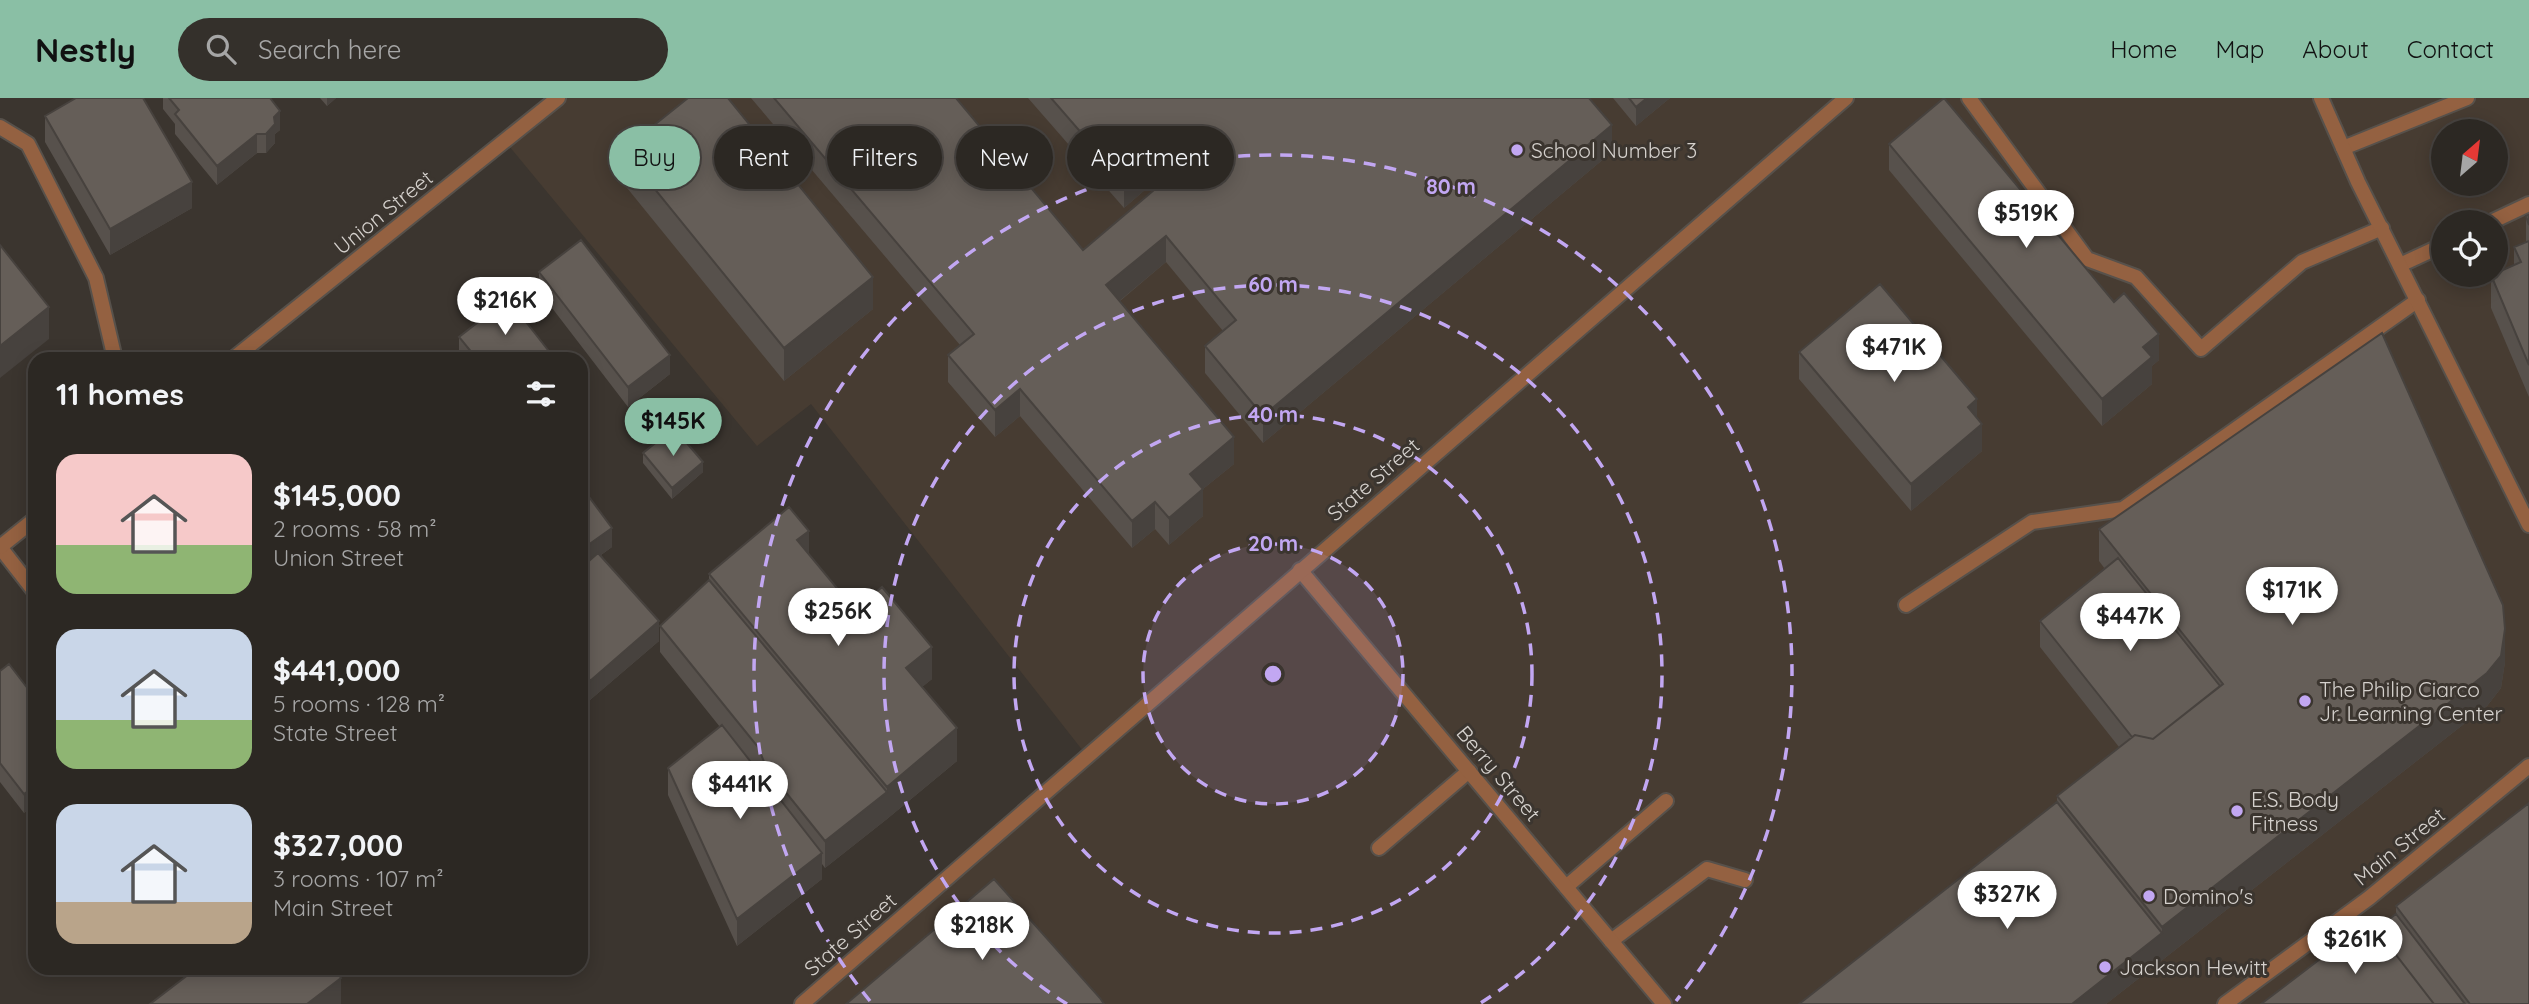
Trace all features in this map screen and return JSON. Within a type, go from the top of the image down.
[{"type":"street","name":"Union Street","points":[[242,352],[558,98]]},
{"type":"street","name":"State Street","points":[[802,1004],[1846,98]]},
{"type":"street","points":[[1969,98],[2087,259],[2136,277],[2201,349],[2302,262],[2382,228]]},
{"type":"street","points":[[2321,98],[2343,148],[2529,525]]},
{"type":"street","points":[[2343,148],[2467,98]]},
{"type":"street","points":[[0,128],[28,144],[96,278],[113,352]]},
{"type":"street","points":[[2508,214],[2529,204]]},
{"type":"street","points":[[2400,265],[2431,251]]},
{"type":"street","points":[[1906,605],[2032,522],[2123,509],[2418,300]]},
{"type":"street","points":[[28,525],[0,547],[28,583]]},
{"type":"street","name":"Berry Street","points":[[1300,570],[1664,1004]]},
{"type":"street","name":"Main Street","points":[[2225,1004],[2370,898],[2529,766]]},
{"type":"street","points":[[1378,848],[1469,771]]},
{"type":"street","points":[[1566,887],[1666,801]]},
{"type":"street","points":[[1611,941],[1707,869],[1745,880]]},
{"type":"shaded area","points":[[558,98],[2529,98],[2529,1004],[802,1004],[1087,756],[811,404],[757,446],[505,141]]},
{"type":"building","points":[[76,98],[143,98],[192,182],[110,229],[45,116]]},
{"type":"building","points":[[169,98],[270,98],[280,111],[274,117],[275,124],[266,134],[257,134],[217,166],[175,114],[179,110]]},
{"type":"building","points":[[688,98],[728,98],[751,126],[714,126],[714,189],[802,189],[873,277],[784,348],[655,189],[700,189],[700,126],[653,126]]},
{"type":"building","points":[[774,98],[956,98],[979,126],[956,126],[956,189],[1032,189],[1083,250],[1155,189],[1234,189],[1234,126],[1075,126],[1051,98],[1589,98],[1612,125],[1263,416],[1205,346],[1236,320],[1166,236],[1106,285],[1234,437],[1190,474],[1203,489],[1169,518],[1155,502],[1132,521],[1020,389],[995,410],[948,355],[974,334],[851,189],[942,189],[942,126],[827,126],[827,161],[813,144],[813,126],[798,126]]},
{"type":"building","points":[[1629,98],[1647,98],[1636,107]]},
{"type":"building","points":[[1944,98],[2114,302],[2124,293],[2159,334],[2143,347],[2152,357],[2102,399],[1889,144]]},
{"type":"building","points":[[581,240],[670,355],[628,387],[539,272]]},
{"type":"building","points":[[2529,241],[2529,365],[2496,287],[2508,287],[2508,268],[2521,262],[2514,247]]},
{"type":"building","points":[[0,245],[49,307],[0,346]]},
{"type":"building","points":[[1880,284],[1977,399],[1968,407],[1982,424],[1911,484],[1799,352]]},
{"type":"building","points":[[508,299],[550,352],[471,352],[459,337]]},
{"type":"building","points":[[2382,333],[2503,605],[2505,629],[2501,656],[2487,673],[2162,927],[2057,796],[2135,735],[2153,739],[2223,684],[2099,529]]},
{"type":"building","points":[[674,428],[703,462],[672,488],[643,453]]},
{"type":"building","points":[[588,495],[612,528],[588,545]]},
{"type":"building","points":[[789,507],[809,531],[797,540],[855,610],[882,587],[932,647],[906,668],[957,728],[887,787],[709,574]]},
{"type":"building","points":[[598,553],[659,621],[590,681],[588,676],[588,562]]},
{"type":"building","points":[[2118,558],[2220,686],[2153,739],[2135,735],[2132,737],[2040,621]]},
{"type":"building","points":[[709,580],[887,792],[825,841],[767,769],[758,747],[660,626]]},
{"type":"building","points":[[9,664],[28,689],[28,791],[24,794],[0,763],[0,671]]},
{"type":"building","points":[[722,725],[822,853],[737,919],[668,768]]},
{"type":"building","points":[[2057,802],[2162,933],[2072,1004],[1799,1004]]},
{"type":"building","points":[[2529,803],[2529,1004],[2470,1004],[2396,906]]},
{"type":"building","points":[[994,879],[1104,1004],[846,1004]]},
{"type":"building","points":[[2396,914],[2465,1004],[2434,1004],[2376,929]]},
{"type":"building","points":[[2370,921],[2434,1004],[2261,1004]]},
{"type":"building","points":[[188,975],[339,975],[341,978],[307,1004],[150,1004]]},
{"type":"place","name":"School Number 3","points":[[1517,150]]},
{"type":"place","name":"The Philip Ciarco Jr. Learning Center","points":[[2305,701]]},
{"type":"place","name":"E.S. Body Fitness","points":[[2237,811]]},
{"type":"place","name":"Domino's","points":[[2149,896]]},
{"type":"place","name":"Jackson Hewitt","points":[[2105,967]]}]
